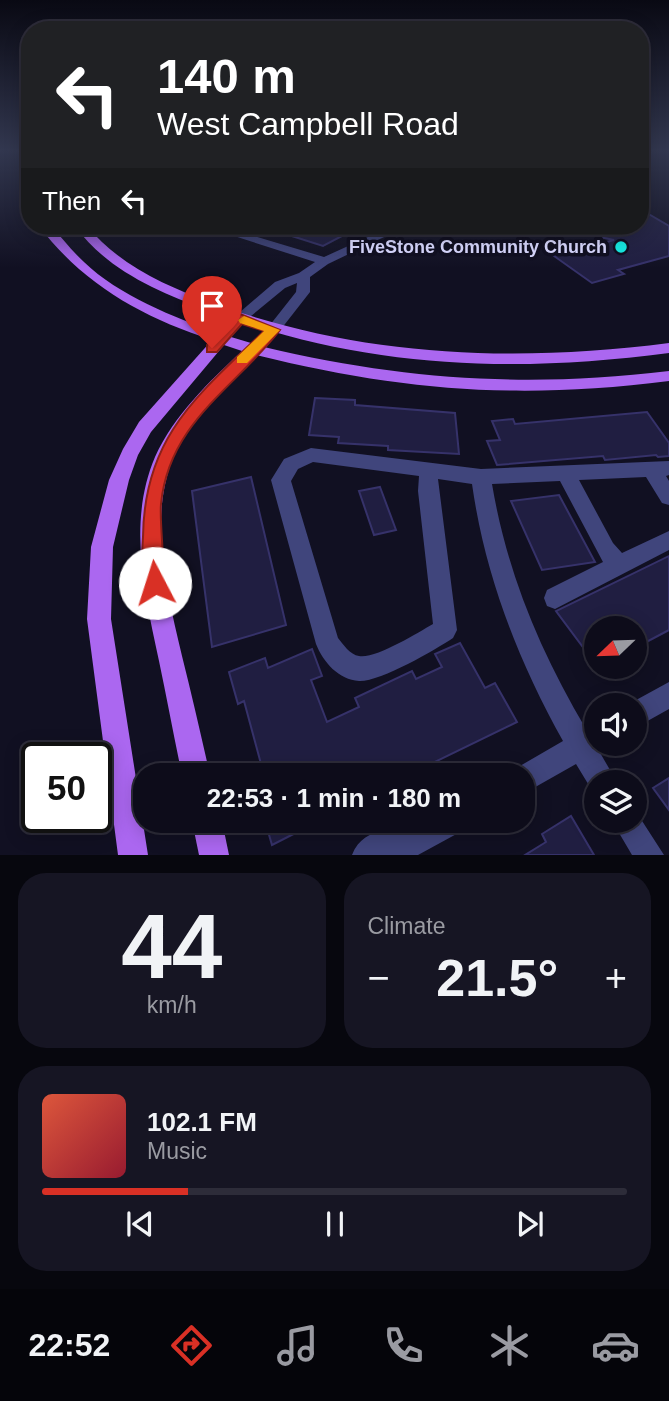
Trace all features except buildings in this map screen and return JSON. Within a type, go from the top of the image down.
[{"type":"main road","points":[[51,235],[60,247],[101,282],[138,307],[181,326],[255,347],[366,373],[465,385],[570,385],[669,376]]},
{"type":"main road","points":[[89,235],[102,249],[136,273],[274,330],[346,347],[426,357],[540,359],[599,357],[661,349],[669,367]]},
{"type":"main road","points":[[133,855],[99,619],[103,547],[119,480],[129,454],[145,427],[240,318]]},
{"type":"main road","points":[[181,326],[195,346],[198,364]]},
{"type":"main road","points":[[193,763],[152,568],[152,504],[157,478],[176,435],[214,389],[274,330]]},
{"type":"main road","points":[[209,833],[214,855]]},
{"type":"street","points":[[242,235],[324,261]]},
{"type":"street","points":[[240,318],[280,285],[304,276],[324,261],[381,235]]},
{"type":"street","points":[[274,330],[303,292],[304,276]]},
{"type":"street","points":[[429,470],[428,491],[445,630],[432,639],[364,669],[344,664],[328,645],[281,480],[291,464],[311,455],[429,470],[481,477],[661,469],[669,497]]},
{"type":"street","points":[[566,473],[606,550],[619,565]]},
{"type":"street","points":[[481,477],[490,538],[507,592],[556,702],[584,736]]},
{"type":"street","points":[[555,598],[669,540]]},
{"type":"street","points":[[647,708],[669,695]]},
{"type":"street","points":[[535,773],[584,745]]},
{"type":"street","points":[[367,855],[390,842],[415,847],[435,833]]},
{"type":"street","points":[[635,833],[649,855]]},
{"type":"slow traffic","points":[[242,360],[274,330],[244,320]]},
{"type":"place","name":"FiveStone Community Church","points":[[621,247]]},
{"type":"route","points":[[155,583],[152,568],[152,504],[157,478],[165,457],[176,435],[214,389],[274,330],[240,318],[212,348]]}]
